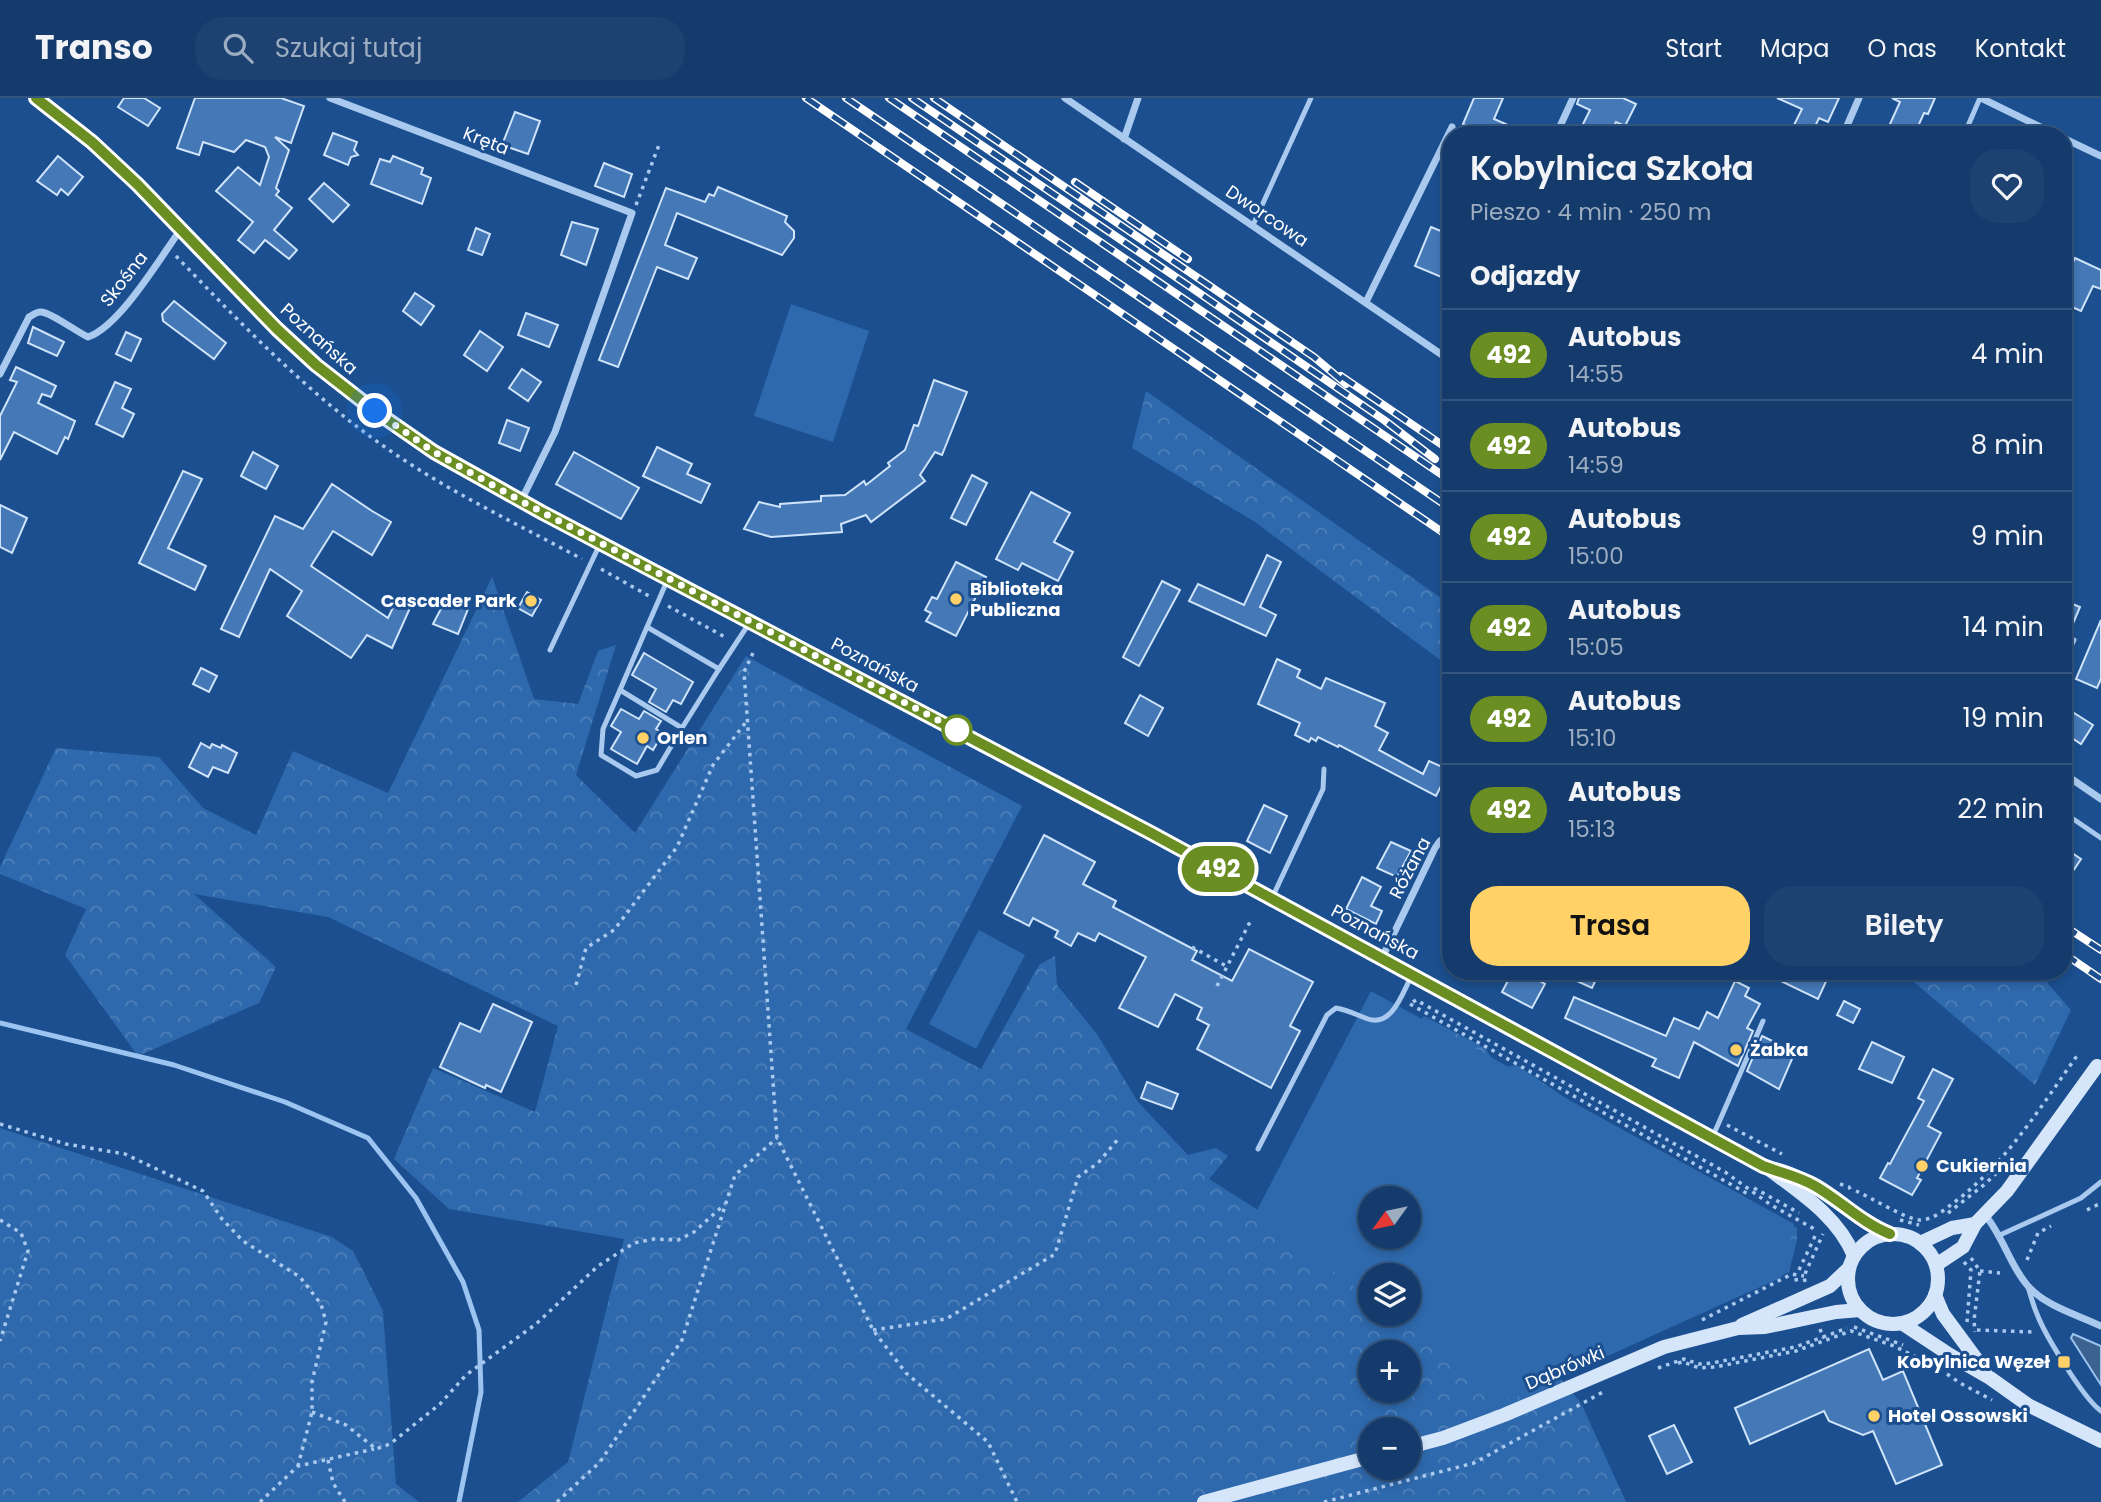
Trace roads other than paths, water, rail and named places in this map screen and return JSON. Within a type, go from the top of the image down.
[{"type":"main road","name":"Poznańska","points":[[36,98],[92,142],[277,329],[354,395],[434,452],[521,501],[1272,898],[1766,1167],[1832,1221],[1843,1234],[1851,1262]]},
{"type":"main road","points":[[1936,1265],[1963,1247],[1980,1219],[2007,1191],[2097,1066]]},
{"type":"main road","name":"Poznańska","points":[[1766,1167],[1787,1172],[1814,1186],[1874,1227],[1890,1234]]},
{"type":"main road","points":[[1920,1243],[1980,1219]]},
{"type":"main road","points":[[1903,1324],[1927,1308],[1935,1295],[1938,1280],[1936,1265],[1920,1243],[1905,1235],[1876,1237],[1863,1244],[1851,1262],[1848,1284],[1852,1298],[1860,1310],[1872,1319],[1887,1324],[1903,1324],[2028,1405],[2101,1441]]},
{"type":"main road","name":"Dąbrówki","points":[[1421,1444],[1504,1415],[1654,1350],[1738,1328],[1830,1286],[1851,1262]]},
{"type":"main road","points":[[1935,1295],[1943,1314],[1990,1378]]},
{"type":"main road","name":"Dąbrówki","points":[[1738,1328],[1765,1327],[1836,1312],[1860,1310]]},
{"type":"main road","points":[[1204,1502],[1358,1460]]},
{"type":"street","name":"Kręta","points":[[330,98],[632,213],[555,432],[521,501]]},
{"type":"street","name":"Dworcowa","points":[[1065,98],[1442,355]]},
{"type":"street","points":[[1124,139],[1138,98]]},
{"type":"street","points":[[1560,126],[1573,98]]},
{"type":"street","points":[[1847,126],[1859,98]]},
{"type":"street","points":[[1981,98],[2039,126]]},
{"type":"street","points":[[2072,142],[2101,156]]},
{"type":"street","points":[[1366,302],[1442,147]]},
{"type":"street","name":"Skośna","points":[[0,374],[29,317],[38,312],[45,313],[88,337],[97,333],[120,313],[181,229]]},
{"type":"street","points":[[2072,779],[2101,799]]},
{"type":"street","name":"Różana","points":[[1382,958],[1435,848],[1442,840]]},
{"type":"street","points":[[1980,1219],[2000,1236],[2028,1287],[2045,1300],[2101,1326]]},
{"type":"lane","points":[[1252,225],[1311,98]]},
{"type":"lane","points":[[1968,126],[1981,98]]},
{"type":"lane","points":[[550,650],[600,543]]},
{"type":"lane","points":[[668,579],[603,729],[601,755],[636,776],[657,770],[750,621]]},
{"type":"lane","points":[[647,627],[719,669]]},
{"type":"lane","points":[[2072,644],[2074,640]]},
{"type":"lane","points":[[620,690],[681,728]]},
{"type":"lane","points":[[1272,898],[1323,789],[1324,769]]},
{"type":"lane","points":[[2072,818],[2101,838]]},
{"type":"lane","points":[[1258,1149],[1327,1015],[1336,1008],[1375,1021],[1385,1018],[1393,1012],[1413,974]]},
{"type":"lane","points":[[1712,1138],[1763,1021]]},
{"type":"lane","points":[[2000,1236],[2081,1198],[2101,1182]]},
{"type":"lane","points":[[2028,1287],[2037,1315],[2057,1350],[2089,1401],[2101,1411]]},
{"type":"waterway","points":[[0,1023],[174,1065],[285,1102],[368,1138],[416,1198],[463,1282],[479,1330],[481,1392],[459,1502]]},
{"type":"railway","points":[[806,98],[1442,532]]},
{"type":"railway","points":[[846,98],[1442,503]]},
{"type":"railway","points":[[889,98],[1442,475]]},
{"type":"railway","points":[[912,98],[1384,420],[1435,459]]},
{"type":"railway","points":[[934,98],[1314,357],[1346,384]]},
{"type":"railway","points":[[1075,182],[1188,259]]},
{"type":"railway","points":[[1341,376],[1442,445]]},
{"type":"railway","points":[[2072,931],[2101,950]]},
{"type":"railway","points":[[2072,959],[2101,979]]},
{"type":"place","name":"Biblioteka Publiczna","points":[[956,599]]},
{"type":"place","name":"Cascader Park","points":[[531,601]]},
{"type":"place","name":"Orlen","points":[[643,738]]},
{"type":"place","name":"Żabka","points":[[1736,1050]]},
{"type":"place","name":"Cukiernia","points":[[1922,1166]]},
{"type":"place","name":"Kobylnica Węzeł","points":[[2064,1362]]},
{"type":"place","name":"Hotel Ossowski","points":[[1874,1416]]}]
